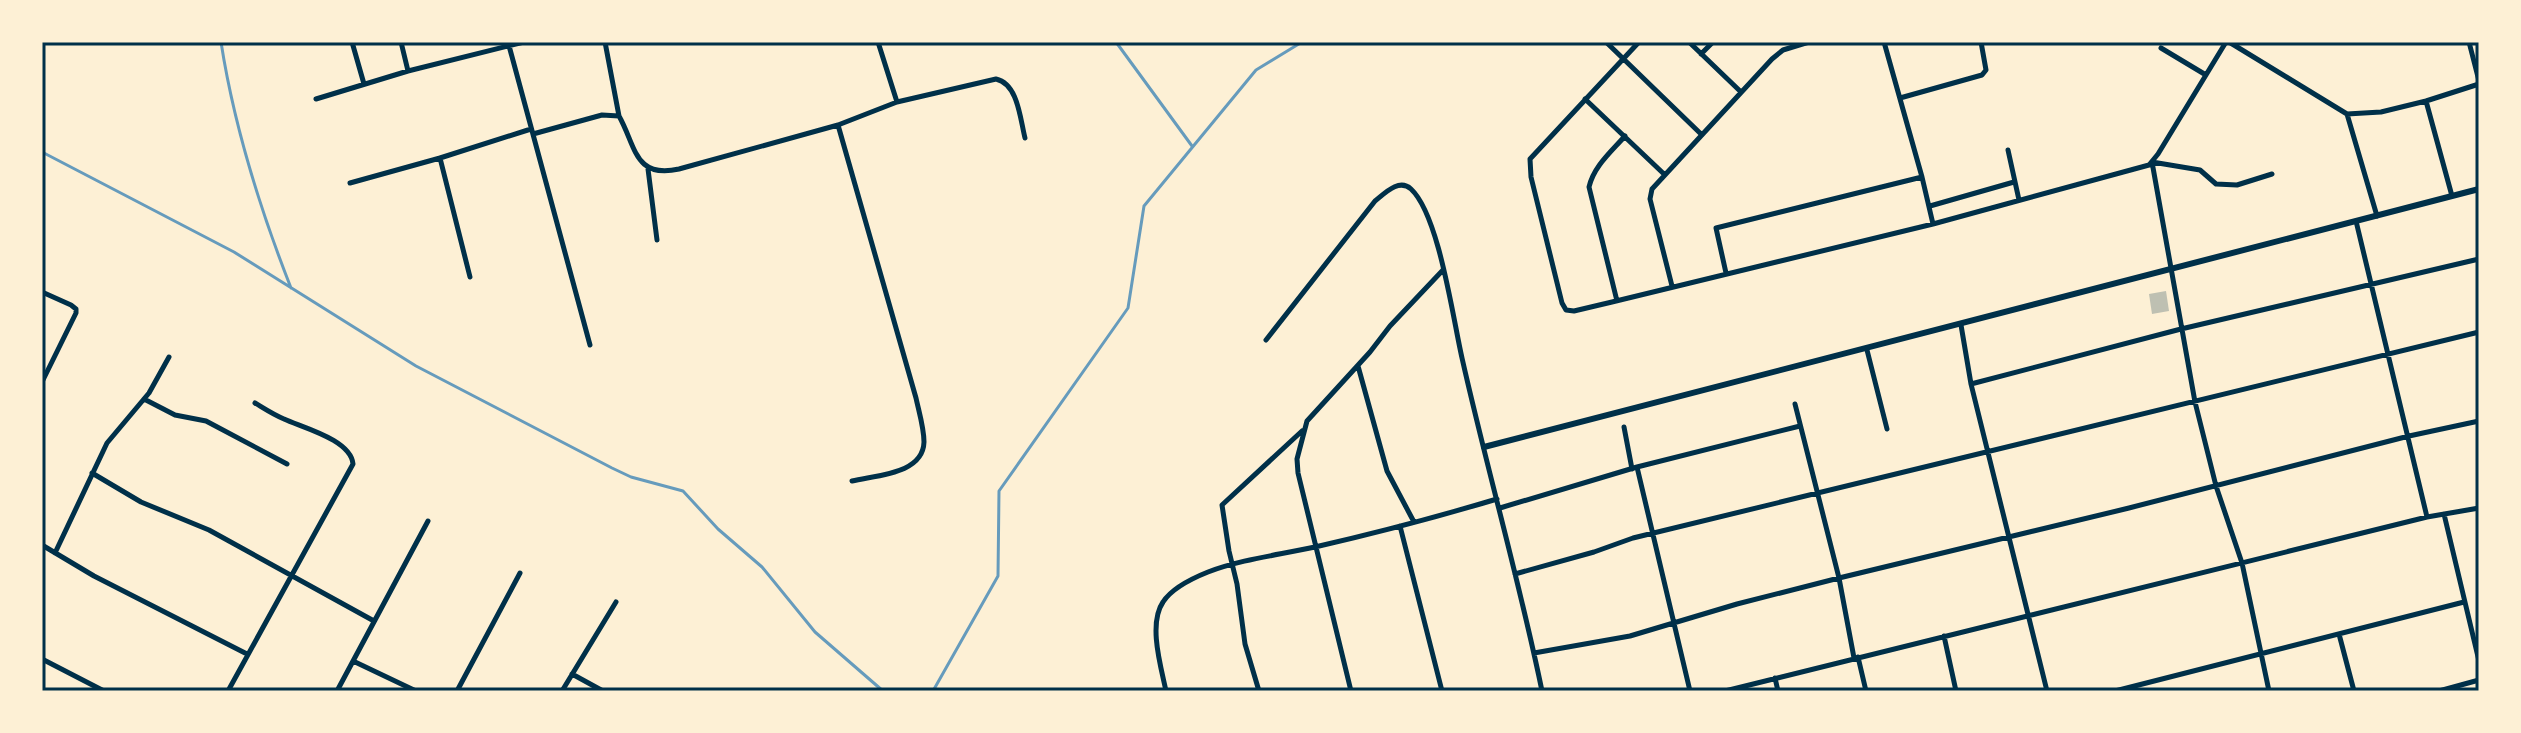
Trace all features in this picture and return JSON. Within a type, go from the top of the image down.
[{"type":"street","points":[[352,42],[364,84]]},
{"type":"street","points":[[401,42],[408,71]]},
{"type":"street","points":[[316,99],[408,71],[524,42]]},
{"type":"street","points":[[605,42],[619,116],[635,154],[656,172],[838,125],[897,102],[996,79],[1004,81],[1011,88],[1025,138]]},
{"type":"street","points":[[878,42],[897,102]]},
{"type":"street","points":[[1606,42],[1702,135]]},
{"type":"street","points":[[1639,42],[1530,159],[1530,170],[1566,310],[1617,301],[1933,224],[2129,172],[2152,162],[2228,42],[2347,114],[2381,112],[2426,101],[2479,82],[2469,42]]},
{"type":"street","points":[[1689,42],[1741,92]]},
{"type":"street","points":[[1701,54],[1713,42]]},
{"type":"street","points":[[1672,286],[1650,199],[1652,189],[1783,50],[1809,42]]},
{"type":"street","points":[[1884,42],[1933,224]]},
{"type":"street","points":[[1900,98],[1982,75],[1986,70],[1981,42]]},
{"type":"street","points":[[508,44],[590,345]]},
{"type":"street","points":[[2161,48],[2206,75]]},
{"type":"street","points":[[1585,99],[1665,175]]},
{"type":"street","points":[[2426,101],[2452,196]]},
{"type":"street","points":[[2347,114],[2377,216]]},
{"type":"street","points":[[350,183],[532,131],[602,115],[619,116]]},
{"type":"street","points":[[838,125],[916,398],[924,439],[923,452],[917,462],[902,469],[852,481]]},
{"type":"street","points":[[1617,301],[1589,187],[1600,164],[1625,136]]},
{"type":"street","points":[[2008,150],[2019,200]]},
{"type":"street","points":[[440,158],[470,277]]},
{"type":"street","points":[[2152,162],[2200,170],[2216,184],[2237,185],[2272,174]]},
{"type":"street","points":[[2152,162],[2195,402],[2216,486],[2242,563],[2269,691]]},
{"type":"street","points":[[648,168],[657,240]]},
{"type":"street","points":[[1726,273],[1716,228],[1922,177]]},
{"type":"street","points":[[1930,206],[2014,182]]},
{"type":"street","points":[[1266,340],[1375,201],[1388,190],[1399,185],[1408,186],[1433,228],[1542,691]]},
{"type":"street","points":[[1484,447],[2479,189]]},
{"type":"street","points":[[2356,221],[2427,517]]},
{"type":"street","points":[[1971,384],[2181,329],[2479,259]]},
{"type":"street","points":[[1351,691],[1297,459],[1307,421],[1443,270]]},
{"type":"street","points":[[42,292],[71,305],[76,313],[42,382]]},
{"type":"street","points":[[1961,325],[1971,384],[2047,691]]},
{"type":"street","points":[[1515,574],[1653,533],[2479,332]]},
{"type":"street","points":[[1867,350],[1887,429]]},
{"type":"street","points":[[55,553],[113,434],[144,399],[169,357]]},
{"type":"street","points":[[1358,366],[1387,471],[1414,522]]},
{"type":"street","points":[[144,399],[175,415],[206,421],[287,464]]},
{"type":"street","points":[[228,691],[353,464],[353,458],[337,442],[255,403]]},
{"type":"street","points":[[1795,404],[1866,691]]},
{"type":"street","points":[[1534,653],[1630,636],[1839,578],[2479,421]]},
{"type":"street","points":[[1500,508],[1634,468],[1800,426]]},
{"type":"street","points":[[1624,427],[1653,533],[1690,691]]},
{"type":"street","points":[[1259,691],[1245,644],[1222,505],[1304,429]]},
{"type":"street","points":[[92,473],[141,502],[196,523],[374,621]]},
{"type":"street","points":[[1166,691],[1157,651],[1161,604],[1171,592],[1188,582],[1233,563],[1400,526],[1497,499]]},
{"type":"street","points":[[1725,691],[2427,517],[2479,508]]},
{"type":"street","points":[[2444,514],[2479,661]]},
{"type":"street","points":[[337,691],[428,521]]},
{"type":"street","points":[[1400,526],[1442,691]]},
{"type":"street","points":[[42,545],[94,576],[247,654]]},
{"type":"street","points":[[457,691],[520,573]]},
{"type":"street","points":[[562,691],[616,602]]},
{"type":"street","points":[[2115,691],[2464,602]]},
{"type":"street","points":[[2339,634],[2354,691]]},
{"type":"street","points":[[1944,636],[1956,691]]},
{"type":"street","points":[[42,659],[104,691]]},
{"type":"street","points":[[353,661],[416,691]]},
{"type":"street","points":[[572,674],[603,691]]},
{"type":"street","points":[[1775,678],[1778,691]]},
{"type":"street","points":[[2439,691],[2479,680]]},
{"type":"building","points":[[2166,291],[2169,311],[2152,314],[2149,294]]},
{"type":"waterway","points":[[221,42],[249,167],[291,288]]},
{"type":"waterway","points":[[1116,42],[1192,146]]},
{"type":"waterway","points":[[933,691],[998,576],[999,491],[1128,308],[1144,206],[1256,70],[1302,42]]},
{"type":"waterway","points":[[42,152],[234,252],[416,366],[631,477],[683,491],[718,529],[762,567],[815,632],[883,691]]}]
